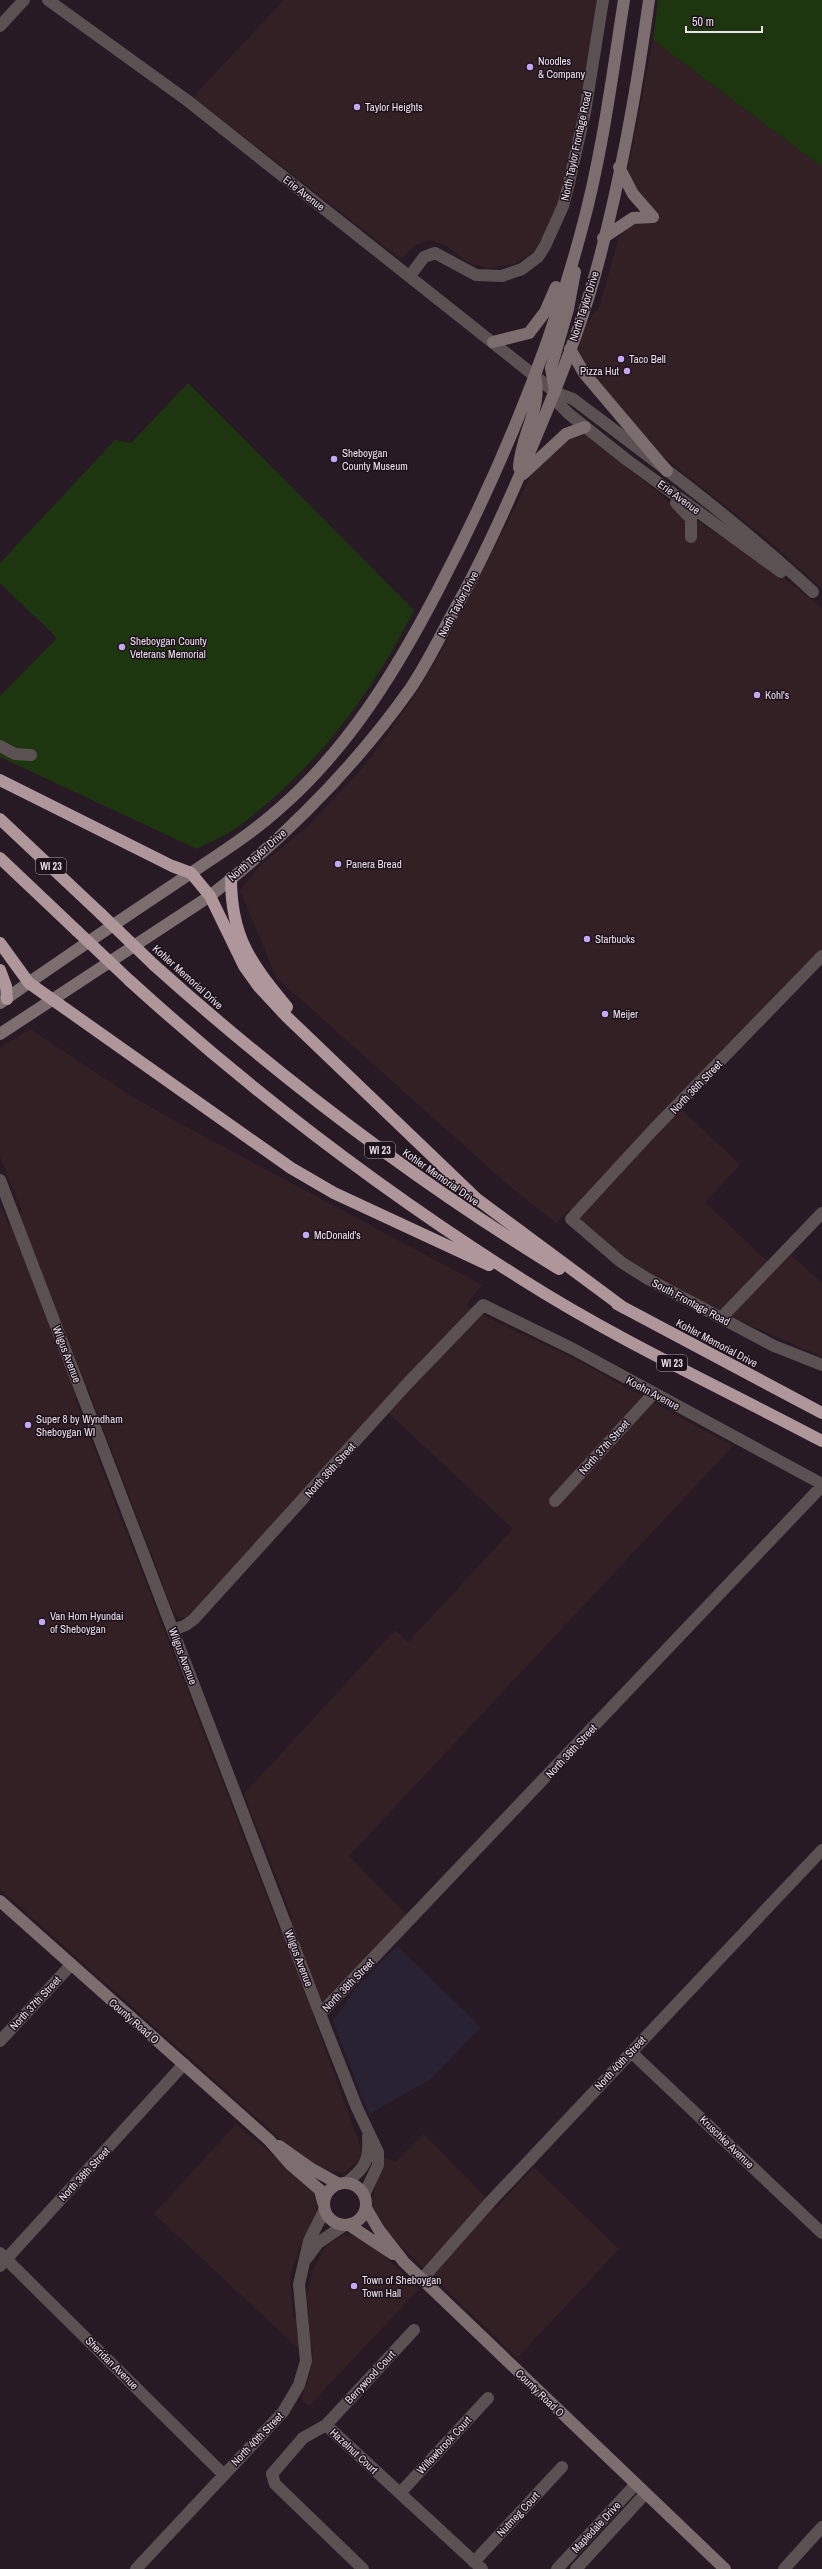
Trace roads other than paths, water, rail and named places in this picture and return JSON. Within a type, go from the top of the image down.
[{"type":"highway","points":[[0,780],[172,866],[191,873],[210,896],[234,948],[252,978],[275,1005],[477,1199],[624,1308]]},
{"type":"highway","name":"Kohler Memorial Drive","points":[[0,819],[154,965],[231,1033],[363,1138],[475,1216],[624,1308],[822,1413]]},
{"type":"highway","name":"WI 23","points":[[0,858],[130,981],[280,1110],[461,1240],[524,1281],[603,1328],[822,1442]]},
{"type":"highway","points":[[232,878],[234,919],[250,959],[337,1066]]},
{"type":"highway","points":[[0,944],[29,982],[291,1168],[334,1193],[524,1281]]},
{"type":"highway","points":[[0,970],[6,986],[3,1001]]},
{"type":"main road","name":"North Taylor Drive","points":[[3,1001],[216,857],[280,808],[325,763],[356,726],[390,677],[468,534],[535,376],[581,234],[610,88],[624,0]]},
{"type":"main road","name":"North Taylor Drive","points":[[0,1034],[52,998],[210,896],[285,832],[336,780],[405,695],[432,652],[476,571],[518,479],[555,392],[593,283],[635,98],[649,0]]},
{"type":"main road","points":[[603,238],[633,218],[653,217],[633,194],[619,167]]},
{"type":"main road","points":[[493,342],[526,335],[540,321],[581,234]]},
{"type":"main road","points":[[555,392],[551,368],[568,309],[581,234]]},
{"type":"main road","points":[[570,349],[584,373],[667,471]]},
{"type":"main road","points":[[518,479],[522,442],[537,402],[538,387],[535,376]]},
{"type":"main road","points":[[518,479],[554,443],[566,434],[585,427]]},
{"type":"main road","name":"County Road O","points":[[0,1902],[269,2140],[291,2165],[320,2190],[324,2206]]},
{"type":"main road","name":"County Road O","points":[[269,2140],[342,2184]]},
{"type":"main road","points":[[346,2225],[360,2219],[366,2208],[364,2195],[353,2185],[342,2184],[328,2190],[324,2206],[331,2221],[346,2225],[404,2262]]},
{"type":"main road","name":"County Road O","points":[[366,2208],[379,2230],[404,2262],[635,2485],[725,2569]]},
{"type":"street","points":[[0,26],[24,0]]},
{"type":"street","name":"Erie Avenue","points":[[48,0],[188,101],[555,392],[574,399],[765,548],[818,596]]},
{"type":"street","name":"North Taylor Frontage Road","points":[[410,276],[424,257],[435,253],[476,275],[507,275],[532,262],[546,246],[568,187],[585,112],[603,0]]},
{"type":"street","name":"Erie Avenue","points":[[555,392],[560,405],[627,460],[818,596]]},
{"type":"street","points":[[627,460],[686,512],[691,519],[691,537]]},
{"type":"street","points":[[0,746],[15,754],[31,755]]},
{"type":"street","name":"North 36th Street","points":[[571,1219],[652,1131],[822,956]]},
{"type":"street","name":"Wilgus Avenue","points":[[0,1180],[320,2014],[376,2147],[379,2161],[364,2195]]},
{"type":"street","points":[[722,1318],[822,1213]]},
{"type":"street","name":"South Frontage Road","points":[[571,1219],[621,1262],[648,1279],[774,1346],[822,1365]]},
{"type":"street","name":"North 36th Street","points":[[173,1630],[186,1626],[194,1619],[410,1380],[483,1305]]},
{"type":"street","name":"Koehn Avenue","points":[[483,1305],[573,1349],[822,1485]]},
{"type":"street","name":"North 37th Street","points":[[555,1501],[653,1394]]},
{"type":"street","name":"North 38th Street","points":[[320,2014],[822,1485]]},
{"type":"street","name":"North 40th Street","points":[[422,2279],[490,2202],[822,1850]]},
{"type":"street","name":"North 37th Street","points":[[0,2041],[70,1965]]},
{"type":"street","name":"Kruschke Avenue","points":[[631,2052],[822,2234]]},
{"type":"street","name":"North 38th Street","points":[[2,2259],[184,2064]]},
{"type":"street","name":"Wilgus Avenue","points":[[342,2184],[359,2174],[366,2163],[369,2150],[368,2131]]},
{"type":"street","name":"North 40th Street","points":[[136,2569],[283,2412],[299,2385],[306,2361],[299,2284],[309,2241],[324,2206]]},
{"type":"street","points":[[304,2264],[318,2243],[346,2225]]},
{"type":"street","name":"Sheridan Avenue","points":[[2,2259],[224,2474]]},
{"type":"street","name":"Berrywood Court","points":[[326,2425],[414,2330]]},
{"type":"street","name":"Willowbrook Court","points":[[400,2493],[488,2398]]},
{"type":"street","name":"Hazelnut Court","points":[[363,2569],[273,2480],[272,2474],[303,2438],[326,2425],[478,2566]]},
{"type":"street","name":"Nutmeg Court","points":[[478,2566],[562,2466]]},
{"type":"street","name":"Mapledale Drive","points":[[557,2569],[635,2485]]},
{"type":"street","name":"Mapledale Drive","points":[[576,2569],[645,2494]]},
{"type":"street","points":[[784,2569],[822,2527]]},
{"type":"place","name":"Noodles & Company","points":[[530,67]]},
{"type":"place","name":"Taylor Heights","points":[[357,107]]},
{"type":"place","name":"Taco Bell","points":[[621,359]]},
{"type":"place","name":"Pizza Hut","points":[[627,371]]},
{"type":"place","name":"Sheboygan County Museum","points":[[334,459]]},
{"type":"place","name":"Sheboygan County Veterans Memorial","points":[[122,647]]},
{"type":"place","name":"Kohl's","points":[[757,695]]},
{"type":"place","name":"Panera Bread","points":[[338,864]]},
{"type":"place","name":"Starbucks","points":[[587,939]]},
{"type":"place","name":"Meijer","points":[[605,1014]]},
{"type":"place","name":"McDonald's","points":[[306,1235]]},
{"type":"place","name":"Super 8 by Wyndham Sheboygan WI","points":[[28,1425]]},
{"type":"place","name":"Van Horn Hyundai of Sheboygan","points":[[42,1622]]},
{"type":"place","name":"Town of Sheboygan Town Hall","points":[[354,2286]]}]
